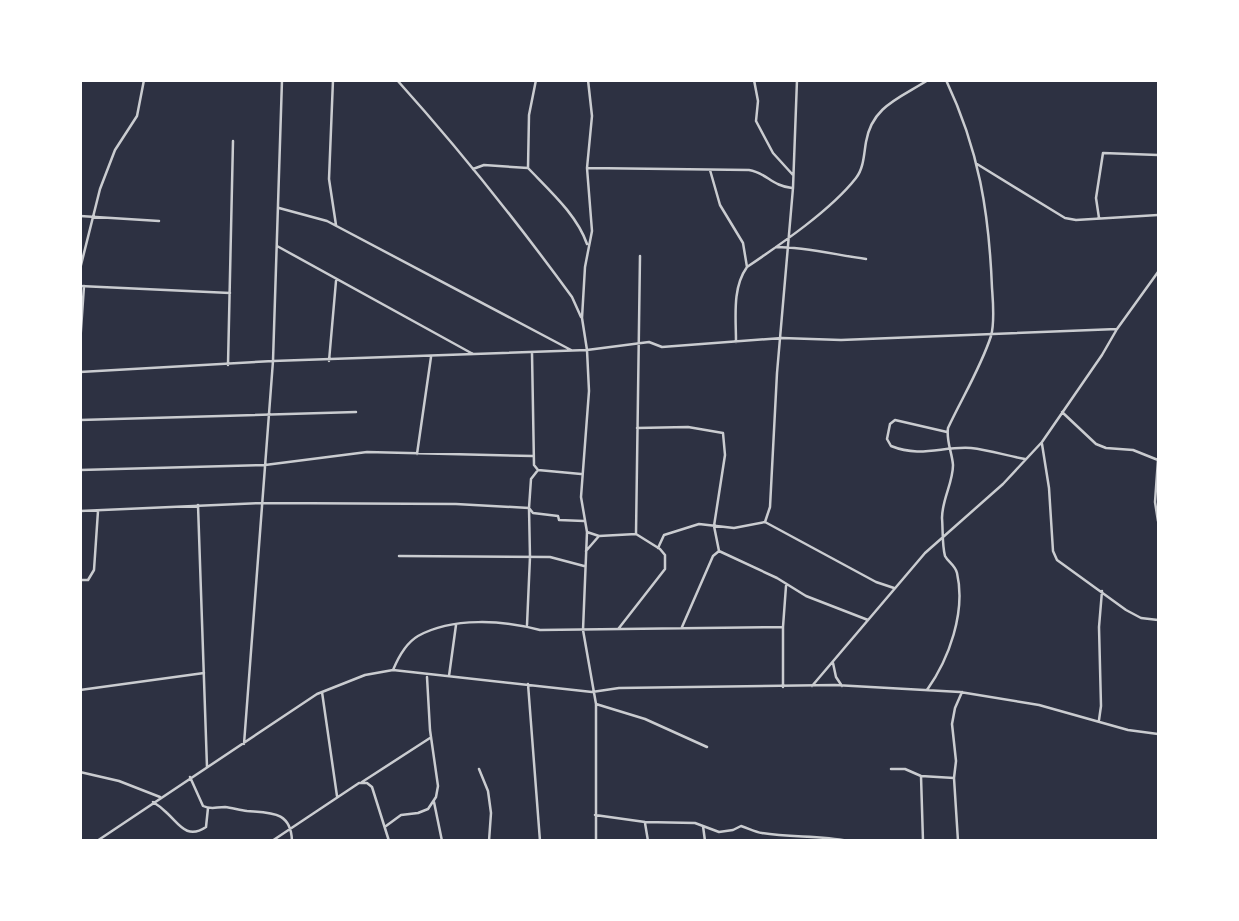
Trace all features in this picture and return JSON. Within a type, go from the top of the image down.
[{"type":"street","points":[[80,269],[100,189],[115,150],[137,116],[144,80]]},
{"type":"street","points":[[244,744],[273,361],[282,80]]},
{"type":"street","points":[[333,80],[330,180],[336,225]]},
{"type":"street","points":[[397,80],[473,169],[572,297],[582,318]]},
{"type":"street","points":[[528,168],[529,114],[536,80]]},
{"type":"street","points":[[589,80],[592,116],[587,168],[592,230],[584,267],[582,318],[589,391],[581,474],[587,532],[583,630],[596,704],[596,841]]},
{"type":"street","points":[[754,80],[758,101],[756,121],[760,131],[773,153],[793,175]]},
{"type":"street","points":[[765,522],[770,506],[777,373],[793,188],[797,80]]},
{"type":"street","points":[[736,342],[736,300],[740,276],[747,267],[810,222],[858,175],[868,130],[877,113],[928,80]]},
{"type":"street","points":[[927,690],[947,655],[959,606],[957,569],[945,556],[944,503],[952,475],[947,432],[992,334],[991,265],[985,199],[977,164],[946,80]]},
{"type":"street","points":[[228,365],[233,141]]},
{"type":"street","points":[[1099,218],[1096,198],[1103,153],[1158,155]]},
{"type":"street","points":[[977,164],[1065,218],[1158,215]]},
{"type":"street","points":[[473,169],[484,165],[528,168],[560,202],[589,247]]},
{"type":"street","points":[[587,168],[757,171],[776,185],[793,188]]},
{"type":"street","points":[[710,169],[720,205],[743,243],[747,267]]},
{"type":"street","points":[[279,208],[336,225],[573,351]]},
{"type":"street","points":[[80,216],[159,221]]},
{"type":"street","points":[[277,246],[474,354]]},
{"type":"street","points":[[776,247],[812,249],[866,259]]},
{"type":"street","points":[[636,534],[640,256]]},
{"type":"street","points":[[812,686],[925,553],[1042,442],[1102,355],[1117,328],[1158,272]]},
{"type":"street","points":[[329,361],[337,279]]},
{"type":"street","points":[[80,344],[82,286],[230,293]]},
{"type":"street","points":[[80,372],[273,361],[587,351],[649,342],[662,347],[782,338],[841,340],[1117,328]]},
{"type":"street","points":[[532,353],[534,465],[538,470],[581,474]]},
{"type":"street","points":[[417,454],[431,357]]},
{"type":"street","points":[[80,420],[356,412]]},
{"type":"street","points":[[1062,412],[1096,444],[1106,448],[1133,450],[1158,460],[1155,502],[1158,521]]},
{"type":"street","points":[[947,432],[895,420],[890,424],[887,439],[891,446],[905,452],[970,448],[1026,459]]},
{"type":"street","points":[[637,428],[688,427],[723,433],[725,455],[714,526],[719,551]]},
{"type":"street","points":[[1042,442],[1049,488],[1053,551],[1061,565],[1081,575],[1141,618],[1158,620]]},
{"type":"street","points":[[80,470],[265,465],[367,452],[533,456]]},
{"type":"street","points":[[527,626],[531,479],[538,470]]},
{"type":"street","points":[[80,510],[262,503],[456,504],[529,508],[533,513],[558,516],[559,520],[584,521]]},
{"type":"street","points":[[198,505],[206,767]]},
{"type":"street","points":[[80,580],[88,580],[94,569],[98,511]]},
{"type":"street","points":[[658,548],[664,536],[699,524],[734,528],[765,522],[876,582],[895,588]]},
{"type":"street","points":[[587,532],[598,536],[636,534],[665,555],[665,569],[619,628]]},
{"type":"street","points":[[586,551],[598,536]]},
{"type":"street","points":[[719,551],[777,578],[806,596],[868,620]]},
{"type":"street","points":[[682,627],[713,556],[719,551]]},
{"type":"street","points":[[399,556],[550,557],[584,566]]},
{"type":"street","points":[[783,687],[786,586]]},
{"type":"street","points":[[1098,721],[1101,706],[1099,627],[1102,591]]},
{"type":"street","points":[[1102,604],[1113,600]]},
{"type":"street","points":[[393,670],[400,655],[418,636],[456,625],[494,621],[540,630],[783,627]]},
{"type":"street","points":[[449,676],[456,625]]},
{"type":"street","points":[[833,663],[836,677],[842,686]]},
{"type":"street","points":[[97,841],[322,692],[365,675],[393,670],[427,676],[449,676],[592,692],[618,688],[842,686],[962,692],[1040,705],[1128,730],[1158,734]]},
{"type":"street","points":[[80,690],[204,673]]},
{"type":"street","points":[[427,676],[438,786],[434,802],[442,841]]},
{"type":"street","points":[[528,684],[540,841]]},
{"type":"street","points":[[322,692],[337,797]]},
{"type":"street","points":[[958,841],[954,778],[957,761],[953,724],[955,708],[962,692]]},
{"type":"street","points":[[596,704],[645,719],[707,747]]},
{"type":"street","points":[[272,841],[431,737]]},
{"type":"street","points":[[479,769],[488,791],[491,813],[489,841]]},
{"type":"street","points":[[891,769],[905,769],[921,776],[954,778]]},
{"type":"street","points":[[80,772],[119,781],[160,797]]},
{"type":"street","points":[[921,776],[923,841]]},
{"type":"street","points":[[190,777],[203,806],[275,813],[291,827],[292,841]]},
{"type":"street","points":[[359,783],[372,786],[389,841]]},
{"type":"street","points":[[153,802],[168,813],[180,828],[190,831],[201,831],[206,827],[208,808]]},
{"type":"street","points":[[386,826],[401,815],[428,809],[434,802]]},
{"type":"street","points":[[595,815],[645,822],[695,822],[719,832],[741,826],[759,833],[807,835],[848,841]]},
{"type":"street","points":[[645,822],[649,841]]},
{"type":"street","points":[[703,826],[705,841]]}]
